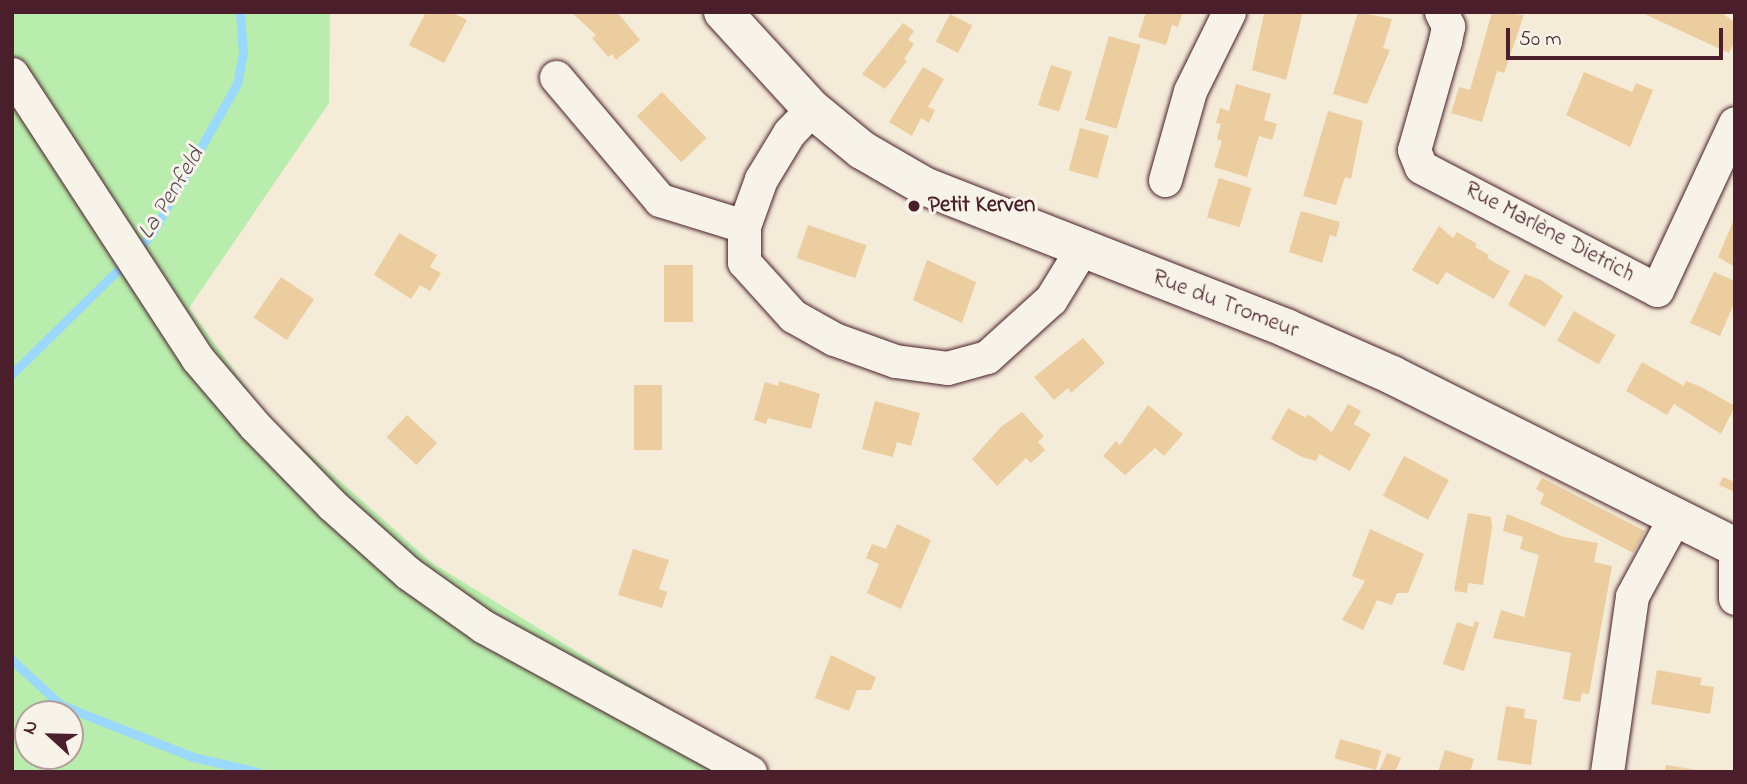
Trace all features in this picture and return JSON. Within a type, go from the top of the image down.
[{"type":"main road","name":"Rue du Tromeur","points":[[723,12],[800,95],[862,150],[924,186],[1286,328],[1676,515],[1735,547]]},
{"type":"main road","name":"Rue du Tromeur","points":[[742,12],[800,95]]},
{"type":"main road","name":"Rue du Tromeur","points":[[1676,515],[1735,533]]},
{"type":"street","points":[[1165,180],[1190,91],[1229,12]]},
{"type":"street","name":"Rue Marlène Dietrich","points":[[1441,12],[1448,26],[1446,41],[1414,150],[1421,167],[1657,290],[1735,123]]},
{"type":"street","points":[[12,74],[66,162],[197,358],[255,426],[332,505],[408,573],[484,627],[750,772]]},
{"type":"street","points":[[556,77],[660,200],[744,226]]},
{"type":"street","points":[[800,95],[789,133],[761,179],[744,226],[744,262],[793,316],[834,339],[895,361],[947,368],[987,357],[1051,299],[1082,250]]},
{"type":"street","points":[[1607,772],[1632,596],[1676,515]]},
{"type":"street","points":[[1735,561],[1735,598]]},
{"type":"green space","points":[[12,12],[330,12],[329,103],[189,308],[267,416],[432,563],[773,772],[12,772]]},
{"type":"building","points":[[426,12],[451,12],[467,20],[444,63],[409,45]]},
{"type":"building","points":[[571,12],[617,12],[640,40],[616,60],[612,54],[608,57],[592,38],[596,35]]},
{"type":"building","points":[[1146,12],[1183,12],[1178,27],[1172,25],[1166,45],[1138,37]]},
{"type":"building","points":[[1303,12],[1286,80],[1252,70],[1264,13]]},
{"type":"building","points":[[1358,12],[1392,19],[1383,48],[1390,50],[1367,104],[1333,94]]},
{"type":"building","points":[[1492,12],[1524,15],[1504,73],[1497,71],[1482,122],[1451,113],[1459,87],[1470,90]]},
{"type":"building","points":[[1640,12],[1721,12],[1735,23],[1735,41],[1729,53]]},
{"type":"building","points":[[950,14],[972,25],[958,53],[936,42]]},
{"type":"building","points":[[903,23],[914,31],[908,40],[914,44],[904,59],[907,61],[885,89],[862,74]]},
{"type":"building","points":[[1109,36],[1141,45],[1117,129],[1085,120]]},
{"type":"building","points":[[1051,65],[1072,72],[1059,112],[1038,105]]},
{"type":"building","points":[[923,67],[944,79],[928,107],[935,110],[929,123],[921,118],[912,136],[889,122]]},
{"type":"building","points":[[1584,72],[1632,92],[1636,83],[1653,90],[1630,147],[1566,115]]},
{"type":"building","points":[[1236,84],[1271,94],[1264,120],[1277,124],[1272,140],[1259,136],[1247,177],[1214,167],[1222,141],[1217,139],[1221,124],[1216,123],[1220,108],[1229,111]]},
{"type":"building","points":[[662,92],[706,138],[681,162],[637,116]]},
{"type":"building","points":[[1328,111],[1363,121],[1351,179],[1345,177],[1336,205],[1303,196]]},
{"type":"building","points":[[1080,128],[1109,136],[1098,178],[1069,171]]},
{"type":"building","points":[[1219,178],[1252,188],[1240,227],[1207,217]]},
{"type":"building","points":[[1301,211],[1340,222],[1336,237],[1330,235],[1322,263],[1289,252]]},
{"type":"building","points":[[1735,217],[1735,267],[1718,257]]},
{"type":"building","points":[[808,225],[867,245],[855,278],[797,258]]},
{"type":"building","points":[[1439,226],[1453,238],[1457,232],[1477,244],[1475,247],[1489,255],[1487,258],[1510,271],[1494,299],[1446,272],[1438,285],[1412,270]]},
{"type":"building","points":[[399,233],[437,255],[430,267],[441,273],[430,291],[420,285],[411,299],[374,275]]},
{"type":"building","points":[[927,260],[976,282],[962,323],[913,300]]},
{"type":"building","points":[[664,265],[693,265],[693,322],[664,322]]},
{"type":"building","points":[[1714,272],[1735,281],[1735,301],[1720,336],[1690,323]]},
{"type":"building","points":[[1525,274],[1541,280],[1563,296],[1545,327],[1508,305]]},
{"type":"building","points":[[281,277],[314,299],[287,340],[254,318]]},
{"type":"building","points":[[1574,311],[1616,335],[1599,364],[1557,340]]},
{"type":"building","points":[[1083,338],[1105,363],[1071,393],[1068,388],[1054,400],[1034,377]]},
{"type":"building","points":[[1642,362],[1684,386],[1686,381],[1735,406],[1721,434],[1674,404],[1667,415],[1626,391]]},
{"type":"building","points":[[779,381],[820,394],[811,429],[768,418],[766,424],[754,420],[765,382],[778,386]]},
{"type":"building","points":[[634,385],[662,385],[662,450],[634,450]]},
{"type":"building","points":[[875,401],[920,413],[911,446],[897,442],[893,457],[862,449]]},
{"type":"building","points":[[1348,404],[1361,411],[1354,424],[1371,434],[1350,471],[1319,454],[1316,461],[1302,457],[1271,439],[1288,408],[1306,418],[1308,414],[1332,432]]},
{"type":"building","points":[[1148,405],[1183,434],[1164,456],[1155,448],[1125,475],[1103,456],[1116,441],[1120,445]]},
{"type":"building","points":[[1022,412],[1044,436],[1038,442],[1045,450],[1031,463],[1026,458],[997,486],[972,459],[1001,427]]},
{"type":"building","points":[[407,415],[437,443],[417,465],[387,437]]},
{"type":"building","points":[[1404,456],[1449,480],[1428,520],[1383,496]]},
{"type":"building","points":[[1723,477],[1735,482],[1735,492],[1719,485]]},
{"type":"building","points":[[1542,478],[1645,531],[1633,553],[1540,504],[1544,494],[1536,489]]},
{"type":"building","points":[[1468,513],[1491,517],[1492,528],[1483,585],[1468,583],[1467,593],[1454,591]]},
{"type":"building","points":[[1507,514],[1564,537],[1598,543],[1594,562],[1612,566],[1589,694],[1582,693],[1580,702],[1563,699],[1571,653],[1493,638],[1501,610],[1524,617],[1539,555],[1520,549],[1523,537],[1503,531]]},
{"type":"building","points":[[897,524],[931,540],[901,609],[867,593],[879,564],[866,558],[872,544],[886,549]]},
{"type":"building","points":[[1370,529],[1424,554],[1408,593],[1397,593],[1392,605],[1377,600],[1363,630],[1342,620],[1365,581],[1352,576]]},
{"type":"building","points":[[633,549],[669,560],[659,589],[667,592],[662,608],[618,595]]},
{"type":"building","points":[[1475,621],[1479,623],[1464,671],[1443,664],[1457,622],[1473,627]]},
{"type":"building","points":[[831,655],[876,677],[871,690],[857,690],[849,711],[815,698]]},
{"type":"building","points":[[1657,670],[1702,678],[1700,685],[1714,687],[1710,714],[1651,704]]},
{"type":"building","points":[[1506,706],[1525,709],[1524,718],[1537,720],[1531,765],[1497,760]]},
{"type":"building","points":[[1340,739],[1381,751],[1376,770],[1334,758]]},
{"type":"building","points":[[1445,750],[1474,759],[1470,772],[1438,772]]},
{"type":"building","points":[[1387,753],[1401,758],[1395,772],[1379,772]]},
{"type":"building","points":[[1666,765],[1697,770],[1697,772],[1665,772]]},
{"type":"waterway","name":"La Penfeld","points":[[136,251],[152,233],[237,84],[243,53],[240,12]]},
{"type":"waterway","name":"La Penfeld","points":[[12,374],[127,261]]},
{"type":"waterway","name":"La Penfeld","points":[[12,660],[61,705],[193,757],[258,772]]},
{"type":"place","name":"Petit Kerven","points":[[914,206]]}]
